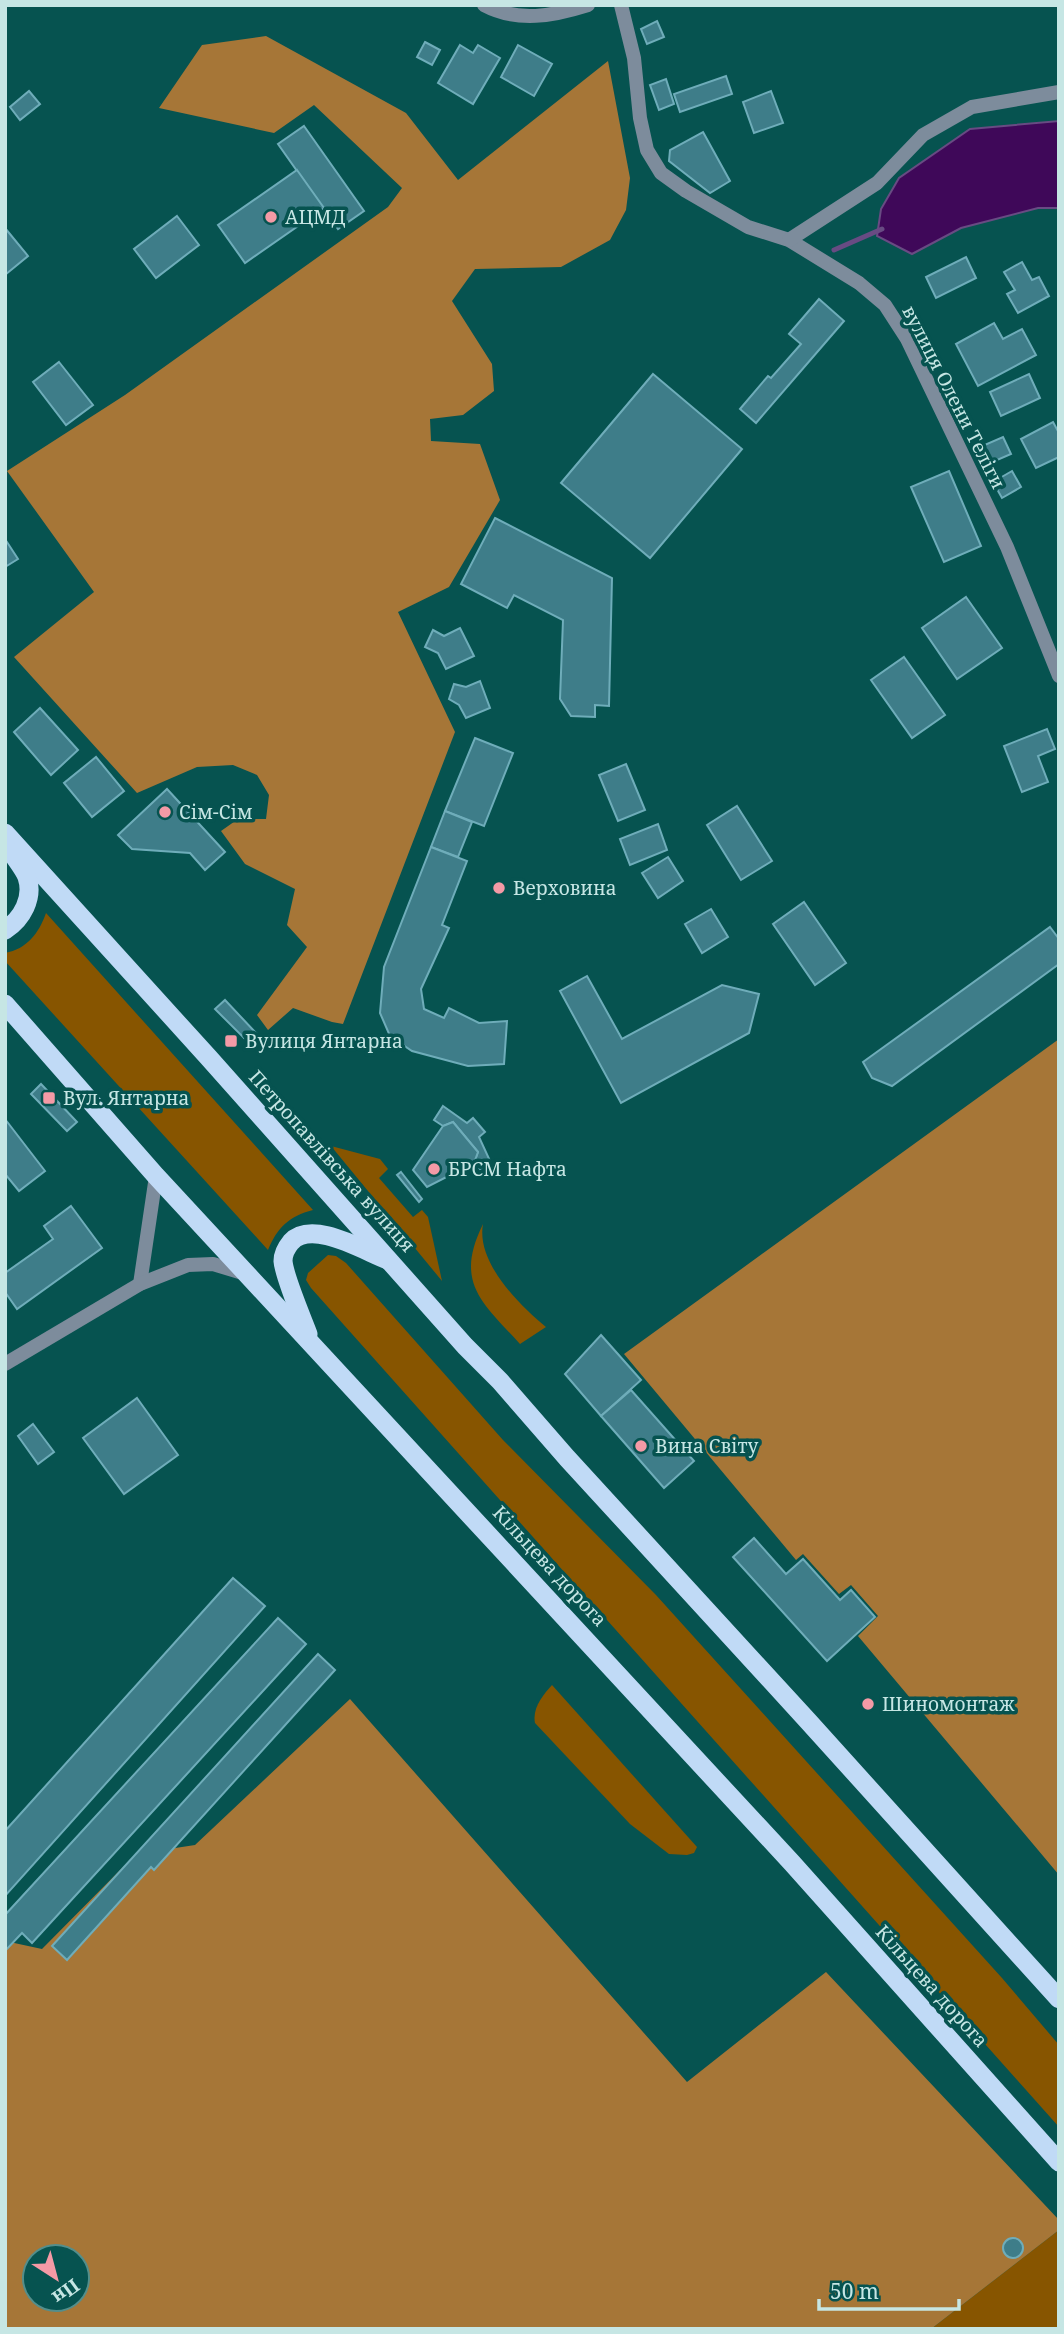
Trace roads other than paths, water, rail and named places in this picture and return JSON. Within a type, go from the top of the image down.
[{"type":"highway","name":"Петропавлівська вулиця","points":[[5,833],[567,1458],[1059,1999]]},
{"type":"highway","points":[[5,841],[27,877],[28,895],[21,917],[5,930]]},
{"type":"highway","name":"Кільцева дорога","points":[[5,1004],[156,1176],[792,1863],[1059,2162]]},
{"type":"highway","points":[[310,1341],[283,1262],[285,1249],[295,1238],[307,1232],[321,1233],[392,1262]]},
{"type":"street","points":[[484,5],[518,17],[558,14],[588,5]]},
{"type":"street","name":"вулиця Олени Теліги","points":[[621,5],[634,58],[640,118],[647,150],[661,173],[686,191],[748,227],[789,240],[859,283],[885,305],[907,339],[1007,547],[1059,676]]},
{"type":"street","points":[[789,240],[877,183],[923,135],[972,107],[1059,92]]},
{"type":"street","points":[[140,1284],[156,1176]]},
{"type":"street","points":[[5,1364],[140,1284],[188,1265],[213,1264],[247,1274]]},
{"type":"waterway","points":[[834,250],[882,229]]},
{"type":"place","name":"АЦМД","points":[[271,217]]},
{"type":"place","name":"Сім-Сім","points":[[165,812]]},
{"type":"place","name":"Верховина","points":[[499,888]]},
{"type":"place","name":"Вулиця Янтарна","points":[[231,1041]]},
{"type":"place","name":"Вул. Янтарна","points":[[49,1098]]},
{"type":"place","name":"БРСМ Нафта","points":[[434,1169]]},
{"type":"place","name":"Вина Світу","points":[[641,1446]]},
{"type":"place","name":"Шиномонтаж","points":[[868,1704]]}]
